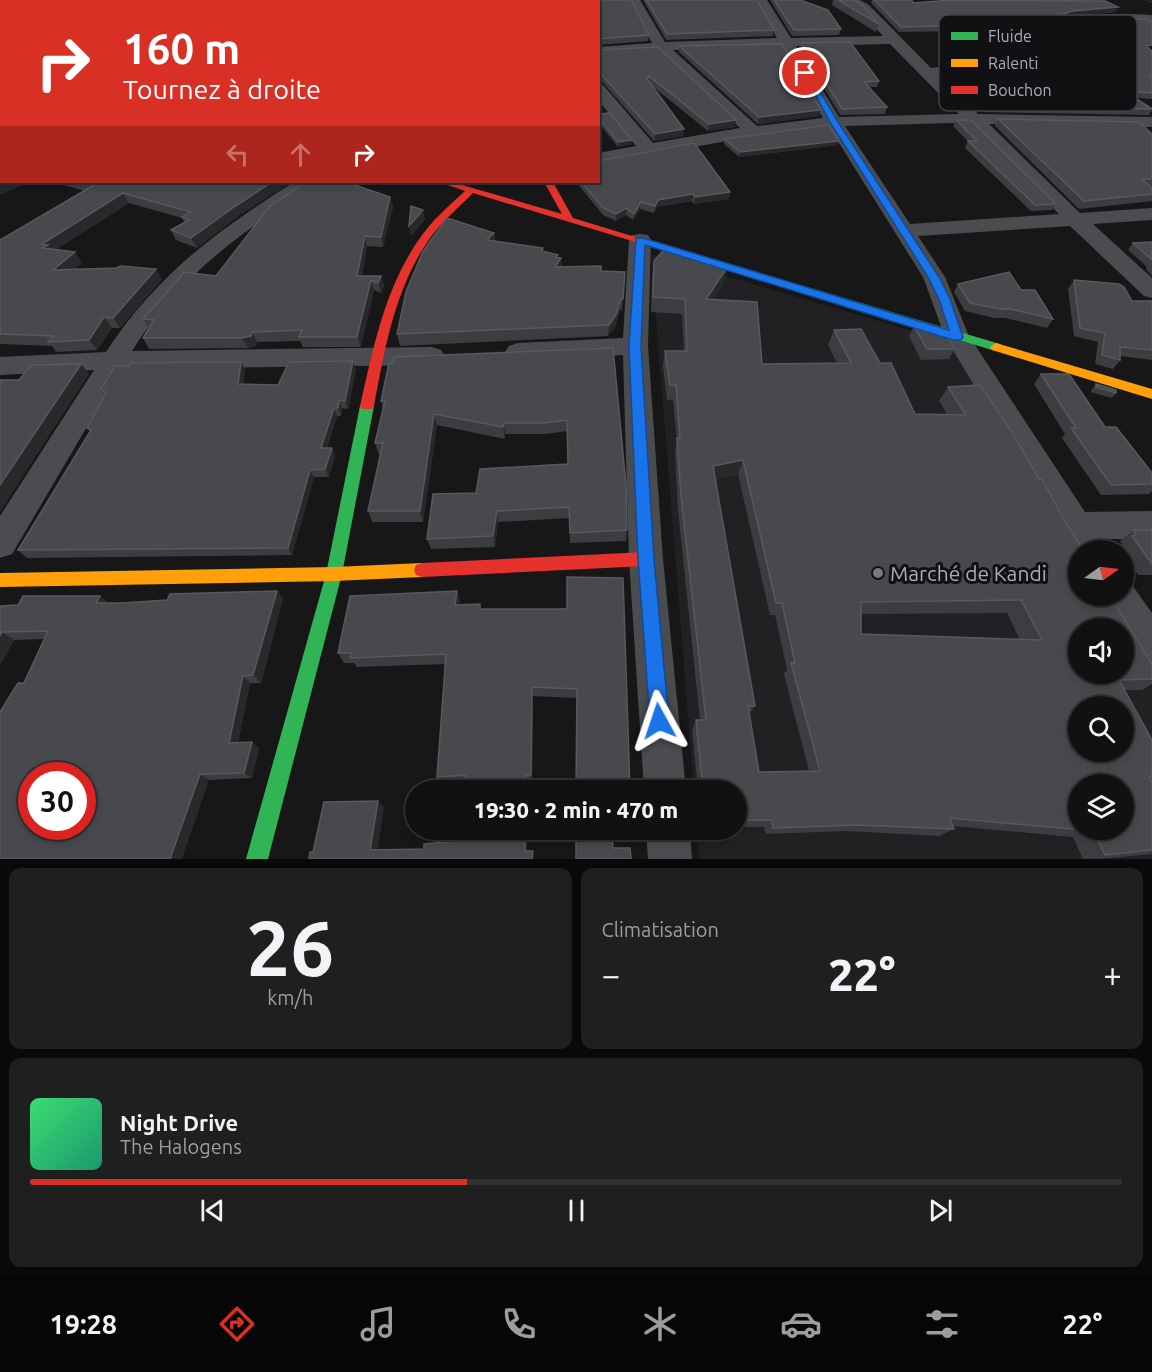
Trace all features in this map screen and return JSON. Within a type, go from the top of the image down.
[{"type":"street","points":[[634,0],[660,46],[753,131]]},
{"type":"street","points":[[761,0],[834,122],[937,284],[957,337],[1084,538],[1152,525]]},
{"type":"street","points":[[851,0],[865,8],[939,84]]},
{"type":"street","points":[[600,51],[660,46],[894,40]]},
{"type":"street","points":[[928,73],[939,72]]},
{"type":"street","points":[[600,91],[648,149]]},
{"type":"street","points":[[966,111],[1077,221],[1152,291]]},
{"type":"street","points":[[600,159],[753,131],[834,122],[973,118],[1152,122]]},
{"type":"street","points":[[0,544],[145,314],[187,268],[240,224],[304,183]]},
{"type":"street","points":[[447,183],[1152,394]]},
{"type":"street","points":[[550,183],[570,220]]},
{"type":"street","points":[[258,859],[334,574],[377,358],[393,303],[410,261],[427,235],[471,190]]},
{"type":"street","points":[[905,231],[1077,221],[1152,214]]},
{"type":"street","points":[[640,240],[635,346],[646,559],[664,780]]},
{"type":"street","points":[[496,353],[635,346]]},
{"type":"street","points":[[0,366],[114,360],[377,358],[451,355]]},
{"type":"street","points":[[0,580],[334,574],[646,559]]},
{"type":"street","points":[[1127,606],[1152,645]]},
{"type":"street","points":[[669,840],[670,859]]},
{"type":"shaded area","name":"Marché de Kandi","points":[[651,254],[950,342],[1071,540],[1068,540],[1068,606],[1112,606],[1120,618],[1068,618],[1068,684],[1134,684],[1134,641],[1152,670],[1152,859],[699,859],[698,840],[747,840],[747,780],[693,780]]},
{"type":"building","points":[[600,0],[631,0],[649,35],[600,39]]},
{"type":"building","points":[[646,0],[757,0],[774,30],[667,34]]},
{"type":"building","points":[[774,0],[800,0],[828,10],[841,29],[794,30]]},
{"type":"building","points":[[838,0],[854,0],[862,5],[879,24]]},
{"type":"building","points":[[874,0],[911,0],[914,3],[951,0],[1105,1],[1118,7],[1072,11],[1061,15],[939,15],[939,26],[901,27]]},
{"type":"building","points":[[1137,19],[1147,19],[1152,22],[1152,45],[1146,46],[1152,51],[1152,76],[1149,76],[1152,80],[1152,93],[1137,92]]},
{"type":"building","points":[[850,42],[879,81],[864,82],[887,107],[842,109],[801,43]]},
{"type":"building","points":[[782,44],[821,110],[759,117],[679,46]]},
{"type":"building","points":[[658,47],[736,120],[709,124],[649,76],[647,79],[684,129],[655,134],[600,73],[600,50]]},
{"type":"building","points":[[1137,99],[1152,109],[1137,109]]},
{"type":"building","points":[[610,113],[632,140],[618,142],[600,120],[600,114]]},
{"type":"building","points":[[998,119],[1139,122],[1152,134],[1152,179],[1142,179],[1152,188],[1152,194],[1084,201]]},
{"type":"building","points":[[956,120],[971,120],[1056,204],[1035,205],[968,141],[977,141]]},
{"type":"building","points":[[829,125],[839,141],[740,152],[724,139]]},
{"type":"building","points":[[694,143],[730,192],[695,197],[693,194],[658,200],[655,206],[641,202],[634,214],[626,208],[616,214],[603,208],[582,183],[600,183],[600,161]]},
{"type":"building","points":[[85,183],[270,183],[191,238],[171,230],[189,220],[182,217],[191,212],[123,193],[42,244],[48,245],[43,248],[75,252],[53,270],[121,266],[156,269],[113,318],[104,317],[89,340],[48,342],[53,336],[0,334],[0,240],[94,185]]},
{"type":"building","points":[[304,183],[349,183],[390,197],[381,237],[365,236],[357,276],[381,276],[378,283],[371,280],[357,337],[299,337],[302,330],[252,332],[251,336],[242,338],[143,338],[154,320],[143,319],[184,272],[216,276],[270,206]]},
{"type":"building","points":[[411,206],[423,210],[409,226]]},
{"type":"building","points":[[447,218],[494,233],[487,240],[543,248],[542,251],[561,258],[555,267],[601,266],[601,271],[625,272],[623,299],[621,299],[616,315],[609,325],[397,334],[406,292],[423,251]]},
{"type":"building","points":[[1152,242],[1152,260],[1133,243]]},
{"type":"building","name":"Marché de Kandi","points":[[673,249],[727,268],[706,299],[757,302],[762,364],[851,363],[834,330],[861,329],[880,363],[891,363],[915,414],[966,415],[948,387],[980,385],[1011,431],[1039,479],[1042,479],[1077,540],[1068,540],[1068,606],[1116,606],[1124,618],[1068,618],[1068,684],[1121,684],[1128,696],[1068,696],[1068,762],[1134,762],[1134,707],[1152,740],[1152,777],[1149,776],[1152,783],[1152,850],[1105,855],[1098,840],[1134,840],[1134,774],[1068,774],[1068,829],[950,818],[954,829],[858,825],[773,828],[772,820],[747,820],[747,780],[702,780],[696,720],[706,720],[681,496],[676,385],[670,385],[665,351],[687,351],[685,299],[653,297],[654,261],[663,251]],"holes":[[[743,460],[776,603],[782,603],[795,663],[791,663],[820,771],[759,772],[748,706],[755,706],[713,466]],[[1021,600],[1042,640],[861,634],[861,602]]]},
{"type":"building","points":[[1009,272],[1021,290],[1035,290],[1053,319],[1011,309],[970,303],[958,284]]},
{"type":"building","points":[[1074,280],[1119,284],[1124,287],[1132,301],[1152,301],[1152,350],[1120,347],[1120,360],[1102,355],[1105,333],[1080,328]]},
{"type":"building","points":[[914,326],[924,326],[945,333],[955,349],[927,349]]},
{"type":"building","points":[[613,348],[626,485],[627,530],[570,533],[569,507],[497,511],[493,536],[427,539],[433,494],[476,493],[480,469],[568,464],[567,420],[545,423],[504,423],[503,427],[434,414],[420,511],[368,511],[383,443],[375,443],[385,401],[381,401],[389,363],[394,363],[394,357]]},
{"type":"building","points":[[353,361],[345,401],[339,400],[338,408],[334,408],[321,448],[332,448],[325,469],[310,470],[288,548],[18,550],[91,430],[87,428],[106,393],[101,389],[115,366],[129,366],[131,363],[241,362],[238,384],[278,385],[289,362]]},
{"type":"building","points":[[81,364],[0,485],[0,380],[19,380],[31,365]]},
{"type":"building","points":[[1041,374],[1069,374],[1105,427],[1116,427],[1152,473],[1152,484],[1111,485],[1071,428],[1076,428]]},
{"type":"building","points":[[1096,384],[1116,390],[1116,393],[1096,387]]},
{"type":"building","points":[[1133,530],[1152,530],[1152,564],[1132,536],[1136,535]]},
{"type":"building","points":[[567,577],[623,578],[630,780],[576,780],[577,689],[532,687],[531,775],[526,775],[526,780],[465,780],[465,775],[437,777],[446,654],[351,658],[352,653],[338,653],[350,596],[457,591],[455,605],[480,604],[480,609],[567,609]]},
{"type":"building","points":[[277,591],[253,675],[243,676],[229,743],[252,742],[244,773],[200,774],[170,859],[0,859],[0,712],[18,683],[24,683],[48,631],[2,632],[0,636],[0,606],[18,605],[23,596],[100,596],[96,603],[167,600],[170,594]]},
{"type":"building","name":"Marché de Kandi","points":[[1134,635],[1152,664],[1152,679],[1134,680]]},
{"type":"building","points":[[378,801],[370,850],[424,849],[424,844],[469,840],[525,840],[525,851],[533,851],[532,859],[309,859],[310,852],[313,852],[324,802]]},
{"type":"building","points":[[576,840],[613,840],[613,848],[630,848],[631,859],[576,859]]},
{"type":"waterway","points":[[1148,0],[1152,2]]},
{"type":"traffic: fast","points":[[719,264],[996,347]]},
{"type":"traffic: fast","points":[[257,859],[334,574],[367,406]]},
{"type":"traffic: slow","points":[[996,347],[1152,394]]},
{"type":"traffic: slow","points":[[0,580],[334,574],[422,570]]},
{"type":"traffic: jam","points":[[447,183],[719,264]]},
{"type":"traffic: jam","points":[[550,183],[570,220]]},
{"type":"traffic: jam","points":[[367,406],[388,318],[403,276],[431,231],[471,190]]},
{"type":"traffic: jam","points":[[422,570],[646,559]]},
{"type":"place","name":"Marché de Kandi","points":[[878,573]]},
{"type":"route","points":[[659,721],[646,559],[635,346],[640,240],[957,337],[934,277],[805,73]]}]
